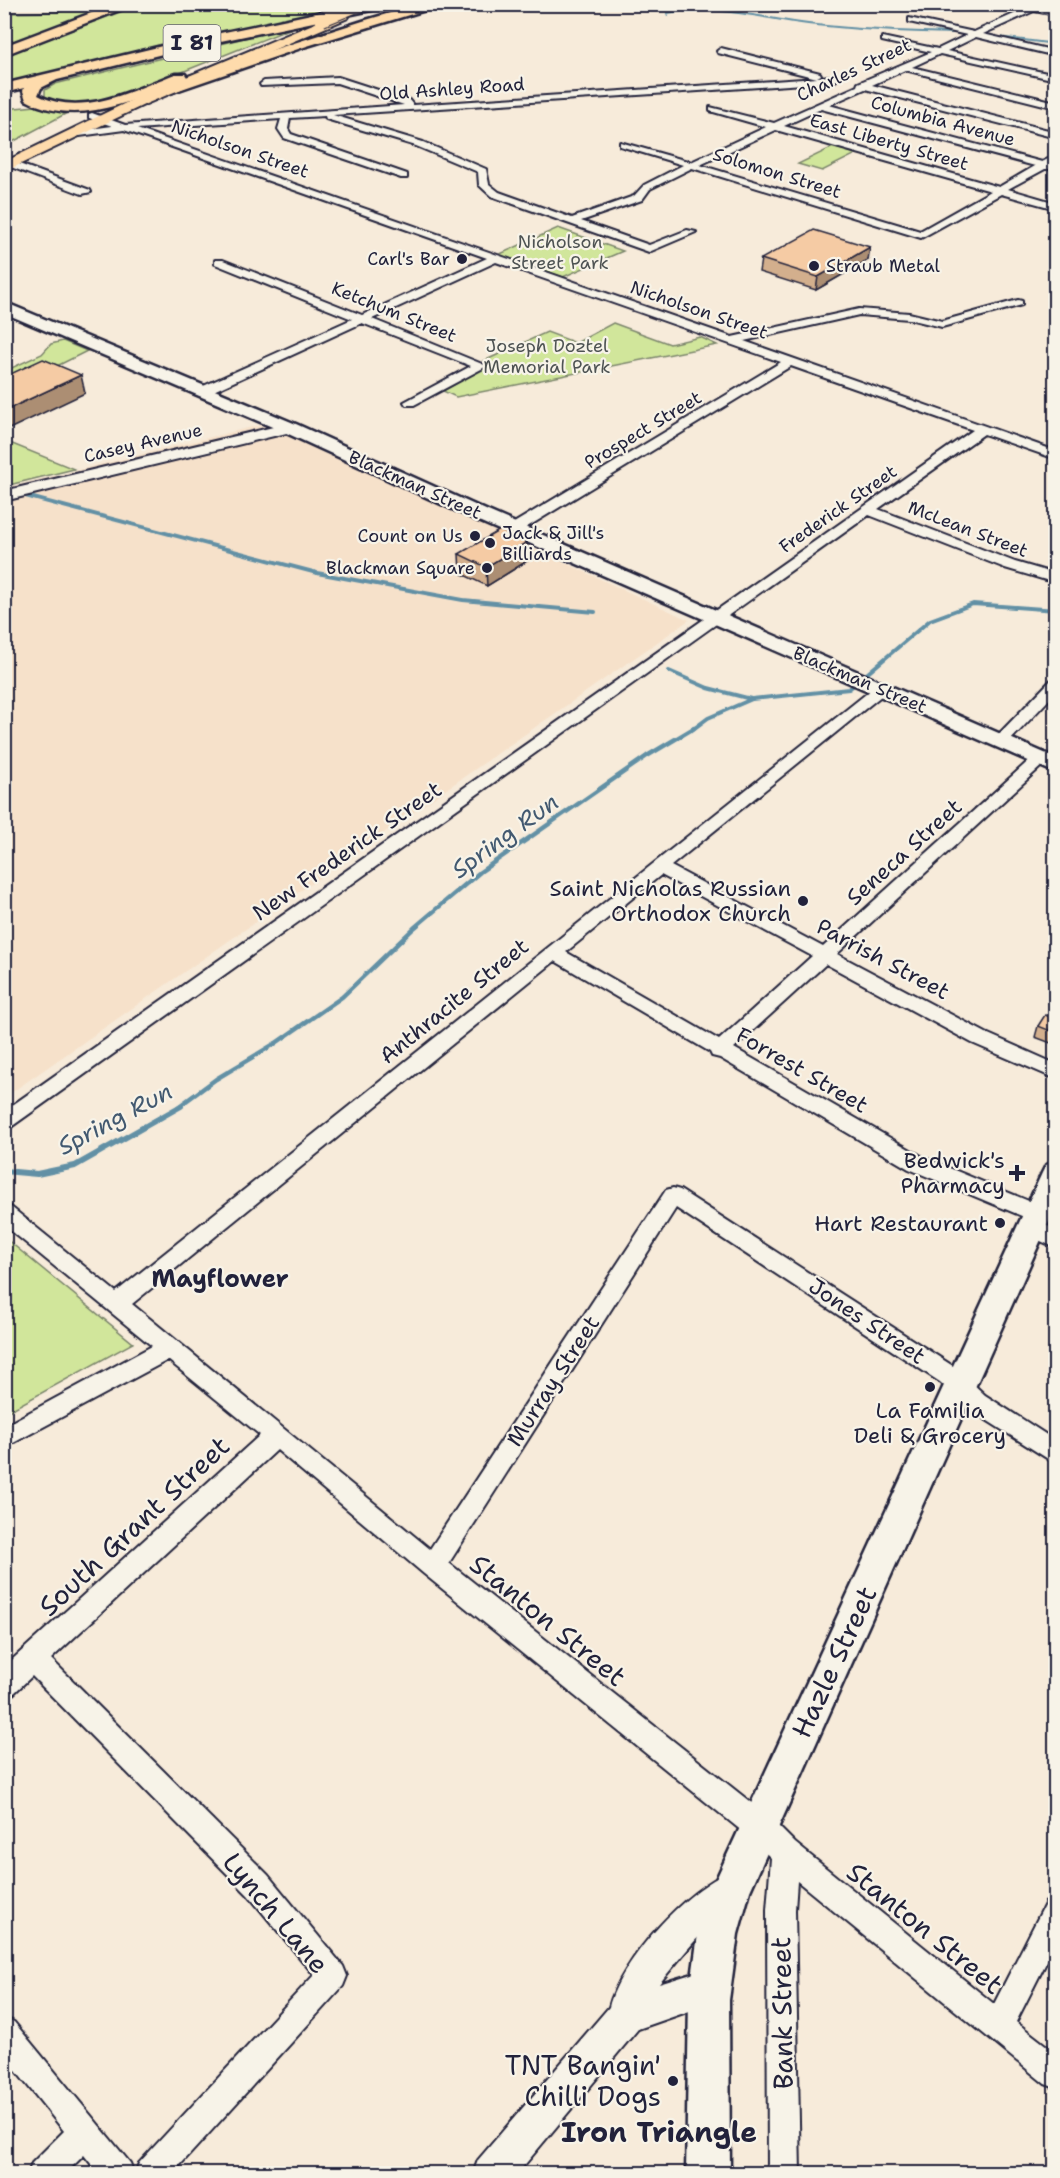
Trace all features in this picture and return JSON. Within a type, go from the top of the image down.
[{"type":"highway","points":[[4,51],[129,4]]},
{"type":"highway","name":"I 81","points":[[4,89],[210,39],[381,4]]},
{"type":"highway","points":[[168,89],[275,51],[439,4]]},
{"type":"highway","points":[[72,72],[36,85],[30,92],[31,97],[45,104],[60,107],[100,106],[180,77]]},
{"type":"main road","points":[[7,163],[180,77],[322,19],[370,4]]},
{"type":"main road","points":[[7,163],[72,134],[97,118],[352,9]]},
{"type":"main road","name":"Blackman Street","points":[[4,307],[290,428],[514,530],[1048,762]]},
{"type":"main road","name":"Hazle Street","points":[[708,2174],[711,1986],[718,1934],[731,1888],[1056,1173]]},
{"type":"street","points":[[1017,4],[1056,13]]},
{"type":"street","name":"Charles Street","points":[[570,222],[638,198],[647,187],[691,165],[1033,8]]},
{"type":"street","points":[[912,20],[1056,54]]},
{"type":"street","points":[[885,39],[1056,78]]},
{"type":"street","points":[[721,51],[1056,135]]},
{"type":"street","points":[[902,68],[1056,105]]},
{"type":"street","name":"Old Ashley Road","points":[[72,134],[127,127],[834,79]]},
{"type":"street","points":[[264,84],[338,81],[406,102],[410,108]]},
{"type":"street","name":"Columbia Avenue","points":[[821,106],[1056,169]]},
{"type":"street","name":"East Liberty Street","points":[[713,109],[1056,206]]},
{"type":"street","points":[[321,114],[376,133],[410,141],[483,171],[484,185],[495,194],[649,249],[691,232]]},
{"type":"street","points":[[285,117],[286,122],[283,129],[287,136],[404,176]]},
{"type":"street","name":"Nicholson Street","points":[[97,118],[1056,455]]},
{"type":"street","name":"Solomon Street","points":[[623,144],[921,235],[1000,190]]},
{"type":"street","points":[[1000,190],[1056,158]]},
{"type":"street","points":[[7,163],[86,192]]},
{"type":"street","points":[[203,391],[496,258]]},
{"type":"street","name":"Ketchum Street","points":[[219,262],[481,366],[410,402]]},
{"type":"street","points":[[730,341],[859,312],[909,316],[942,324],[1018,303]]},
{"type":"street","name":"Prospect Street","points":[[514,530],[791,361]]},
{"type":"street","name":"Casey Avenue","points":[[4,496],[290,428]]},
{"type":"street","name":"Frederick Street","points":[[715,618],[982,429]]},
{"type":"street","name":"McLean Street","points":[[868,510],[1010,566],[1056,579]]},
{"type":"street","name":"New Frederick Street","points":[[4,1122],[715,618]]},
{"type":"street","name":"Anthracite Street","points":[[115,1305],[659,867],[866,683]]},
{"type":"street","points":[[1001,741],[1056,683]]},
{"type":"street","name":"Seneca Street","points":[[719,1051],[824,955],[1048,762]]},
{"type":"street","name":"Parrish Street","points":[[659,867],[979,1038],[1056,1072]]},
{"type":"street","name":"Forrest Street","points":[[553,952],[719,1051],[916,1163],[1033,1220],[1056,1240]]},
{"type":"street","name":"Jones Street","points":[[674,1196],[938,1368],[977,1402],[1056,1454]]},
{"type":"street","name":"Murray Street","points":[[433,1566],[674,1196]]},
{"type":"street","name":"Stanton Street","points":[[5,1214],[277,1435],[433,1566],[758,1826],[785,1853],[1056,2073]]},
{"type":"street","points":[[4,1438],[169,1348]]},
{"type":"street","name":"South Grant Street","points":[[4,1685],[277,1435]]},
{"type":"street","name":"Lynch Lane","points":[[33,1659],[258,1885],[333,1976],[150,2174]]},
{"type":"street","name":"Bank Street","points":[[784,2174],[781,1910],[785,1853]]},
{"type":"street","points":[[625,2016],[630,1995],[637,1983],[674,1937],[705,1906],[731,1888]]},
{"type":"street","points":[[998,2026],[1056,1912]]},
{"type":"street","points":[[492,2174],[625,2016],[649,2005],[711,1986]]},
{"type":"street","points":[[4,2032],[119,2174]]},
{"type":"street","points":[[43,2174],[85,2132]]},
{"type":"shaded area","points":[[264,424],[689,620],[5,1097],[5,488]]},
{"type":"green space","points":[[88,5],[114,5],[5,46],[4,13],[57,12]]},
{"type":"green space","points":[[139,5],[351,5],[303,18],[140,51],[5,87],[5,55]]},
{"type":"green space","points":[[302,24],[112,100],[75,106],[45,98],[45,90],[55,84]]},
{"type":"green space","points":[[36,106],[69,112],[5,146],[5,109]]},
{"type":"green space","points":[[833,147],[856,154],[822,171],[798,164]]},
{"type":"green space","name":"Nicholson Street Park","points":[[558,228],[623,251],[563,277],[498,255]]},
{"type":"green space","name":"Joseph Doztel Memorial Park","points":[[613,323],[670,344],[700,337],[717,345],[456,397],[443,391],[489,365],[484,361],[547,332],[576,343]]},
{"type":"green space","points":[[63,341],[87,351],[5,392],[5,371],[42,354],[51,344]]},
{"type":"green space","points":[[5,441],[74,469],[5,486]]},
{"type":"green space","points":[[5,1238],[133,1343],[4,1413]]},
{"type":"building","points":[[814,230],[870,247],[818,277],[761,259]]},
{"type":"building","points":[[43,359],[81,375],[4,411],[4,377]]},
{"type":"building","points":[[500,530],[527,542],[486,567],[459,554]]},
{"type":"building","points":[[1045,1015],[1056,1019],[1056,1033],[1038,1026]]},
{"type":"waterway","points":[[668,16],[667,13],[703,10],[827,26],[959,33]]},
{"type":"waterway","points":[[998,37],[1056,44]]},
{"type":"waterway","points":[[18,494],[317,573],[463,600],[595,612]]},
{"type":"waterway","name":"Spring Run","points":[[692,730],[708,718],[752,699],[849,689],[930,620],[973,604],[1056,610]]},
{"type":"waterway","points":[[669,671],[708,688],[751,699]]},
{"type":"waterway","name":"Spring Run","points":[[178,1107],[216,1079],[276,1043],[342,997],[414,928],[480,872],[647,756],[694,728]]},
{"type":"waterway","name":"Spring Run","points":[[4,1171],[37,1174],[75,1166],[181,1106]]},
{"type":"place","name":"Carl's Bar","points":[[462,259]]},
{"type":"place","name":"Straub Metal","points":[[814,266]]},
{"type":"place","name":"Count on Us","points":[[475,536]]},
{"type":"place","name":"Jack & Jill's Billiards","points":[[490,543]]},
{"type":"place","name":"Blackman Square","points":[[487,568]]},
{"type":"place","name":"Saint Nicholas Russian Orthodox Church","points":[[803,901]]},
{"type":"place","name":"Bedwick's Pharmacy","points":[[1017,1173]]},
{"type":"place","name":"Hart Restaurant","points":[[1000,1223]]},
{"type":"place","name":"La Familia Deli & Grocery","points":[[930,1387]]},
{"type":"place","name":"TNT Bangin' Chilli Dogs","points":[[673,2081]]},
{"type":"district","name":"Mayflower","points":[[220,1279]]},
{"type":"district","name":"Iron Triangle","points":[[659,2132]]}]
